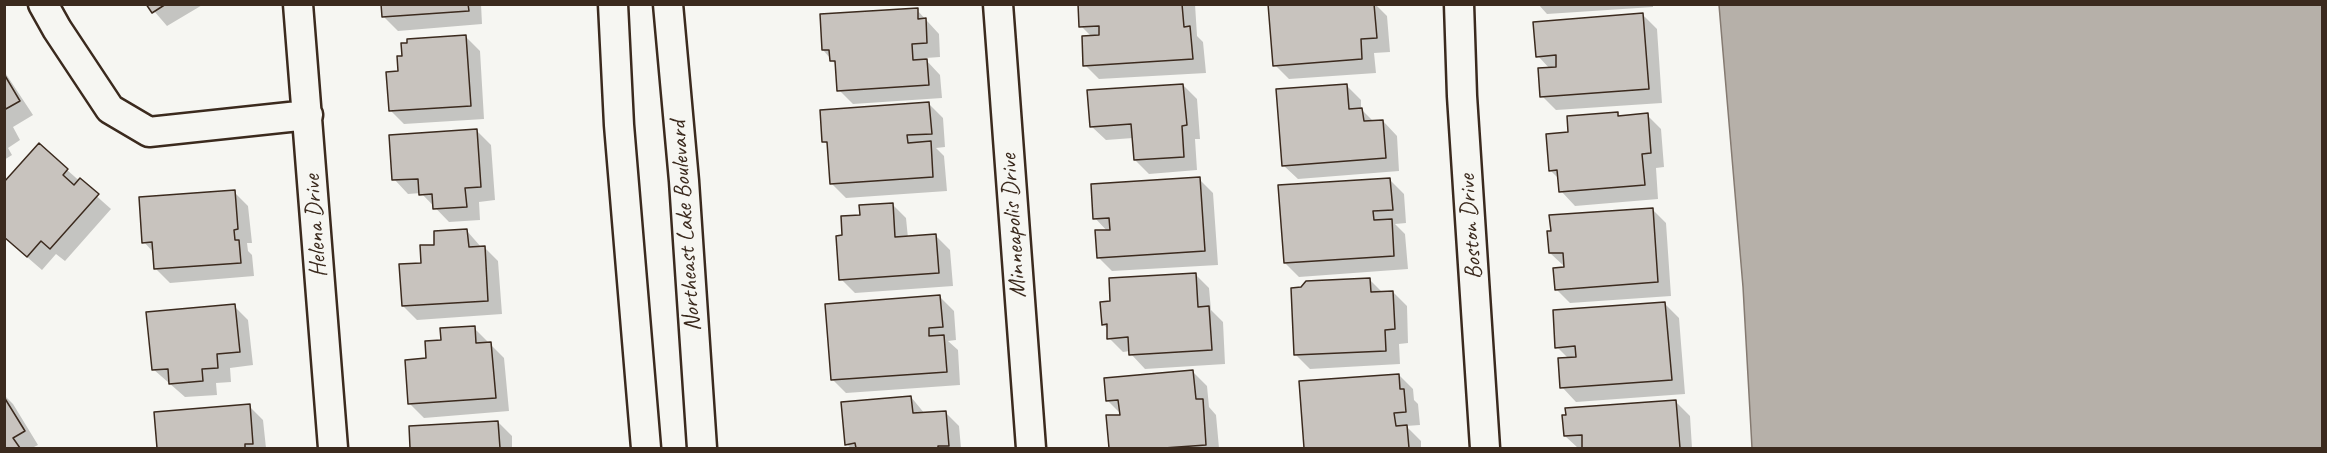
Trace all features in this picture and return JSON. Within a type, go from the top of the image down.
[{"type":"street","points":[[43,4],[110,109],[149,132],[308,115]]},
{"type":"street","name":"Helena Drive","points":[[298,4],[333,448]]},
{"type":"street","points":[[613,4],[619,126],[646,448]]},
{"type":"street","name":"Northeast Lake Boulevard","points":[[668,4],[684,182],[702,448]]},
{"type":"street","name":"Minneapolis Drive","points":[[998,4],[1031,448]]},
{"type":"street","name":"Boston Drive","points":[[1459,4],[1462,96],[1485,448]]},
{"type":"shaded area","points":[[1719,5],[2322,5],[2322,448],[1752,448],[1743,287]]},
{"type":"building","points":[[146,4],[166,4],[152,13]]},
{"type":"building","points":[[381,4],[468,4],[469,11],[382,17]]},
{"type":"building","points":[[1078,4],[1182,4],[1184,27],[1190,26],[1193,59],[1083,66],[1082,36],[1099,35],[1099,26],[1079,27]]},
{"type":"building","points":[[1268,4],[1374,4],[1377,38],[1361,39],[1362,59],[1273,66]]},
{"type":"building","points":[[918,8],[918,19],[926,18],[927,43],[912,44],[913,60],[927,59],[929,85],[837,91],[835,61],[830,61],[829,50],[822,50],[820,14]]},
{"type":"building","points":[[1643,13],[1649,89],[1540,97],[1538,68],[1556,67],[1556,55],[1536,57],[1533,22]]},
{"type":"building","points":[[466,35],[471,106],[389,111],[386,72],[398,71],[397,56],[402,56],[401,43],[407,43],[407,39]]},
{"type":"building","points":[[4,74],[20,101],[4,110]]},
{"type":"building","points":[[1183,84],[1187,125],[1182,126],[1184,157],[1134,160],[1131,124],[1090,127],[1087,90]]},
{"type":"building","points":[[1347,84],[1349,109],[1362,108],[1364,121],[1383,120],[1386,158],[1282,166],[1276,89]]},
{"type":"building","points":[[929,102],[932,134],[907,135],[908,143],[931,141],[933,177],[830,184],[827,142],[822,142],[820,110]]},
{"type":"building","points":[[1618,112],[1618,116],[1648,113],[1651,153],[1642,154],[1645,185],[1559,192],[1557,170],[1549,171],[1546,134],[1568,132],[1567,116]]},
{"type":"building","points":[[477,129],[481,187],[465,188],[467,207],[433,209],[432,194],[419,195],[418,179],[392,180],[389,135]]},
{"type":"building","points":[[39,143],[68,169],[63,175],[74,185],[80,178],[99,194],[50,249],[41,241],[27,257],[4,237],[4,182]]},
{"type":"building","points":[[1200,177],[1205,251],[1097,258],[1095,230],[1110,230],[1109,218],[1093,219],[1091,184]]},
{"type":"building","points":[[1390,178],[1393,210],[1373,211],[1374,220],[1392,219],[1394,256],[1284,263],[1278,185]]},
{"type":"building","points":[[235,190],[238,229],[234,230],[235,240],[239,240],[241,263],[154,269],[152,242],[142,243],[139,197]]},
{"type":"building","points":[[893,203],[895,237],[936,234],[939,273],[839,280],[836,236],[842,235],[841,216],[860,215],[859,205]]},
{"type":"building","points":[[1653,208],[1658,282],[1555,290],[1553,268],[1564,267],[1563,253],[1549,253],[1547,231],[1551,231],[1549,215]]},
{"type":"building","points":[[467,229],[469,247],[485,246],[488,301],[402,306],[399,264],[421,263],[420,245],[434,245],[434,231]]},
{"type":"building","points":[[1196,273],[1198,307],[1209,306],[1212,350],[1129,355],[1128,337],[1107,339],[1107,324],[1102,325],[1100,302],[1110,301],[1109,278]]},
{"type":"building","points":[[1370,278],[1371,292],[1393,291],[1395,329],[1385,330],[1386,351],[1294,355],[1291,288],[1301,287],[1306,281]]},
{"type":"building","points":[[940,295],[943,327],[929,328],[929,336],[944,335],[947,372],[831,380],[825,304]]},
{"type":"building","points":[[1665,302],[1672,380],[1560,388],[1558,358],[1576,357],[1575,346],[1555,348],[1553,310]]},
{"type":"building","points":[[235,304],[240,352],[217,354],[218,368],[202,369],[203,381],[169,384],[168,369],[152,370],[146,312]]},
{"type":"building","points":[[475,326],[476,343],[491,342],[496,398],[408,404],[405,360],[426,358],[425,341],[441,340],[440,328]]},
{"type":"building","points":[[1193,370],[1196,399],[1203,399],[1206,445],[1109,448],[1106,415],[1120,415],[1118,400],[1106,401],[1104,378]]},
{"type":"building","points":[[1399,374],[1400,389],[1404,389],[1406,412],[1394,413],[1396,426],[1407,425],[1409,448],[1304,448],[1299,381]]},
{"type":"building","points":[[911,396],[913,413],[946,411],[949,446],[856,448],[855,443],[845,445],[841,402]]},
{"type":"building","points":[[4,397],[25,431],[13,438],[20,448],[4,448]]},
{"type":"building","points":[[1676,400],[1680,448],[1582,448],[1582,435],[1564,436],[1562,415],[1566,415],[1565,408]]},
{"type":"building","points":[[250,404],[253,444],[245,444],[245,448],[157,448],[154,412]]},
{"type":"building","points":[[498,421],[500,448],[410,448],[409,426]]}]
